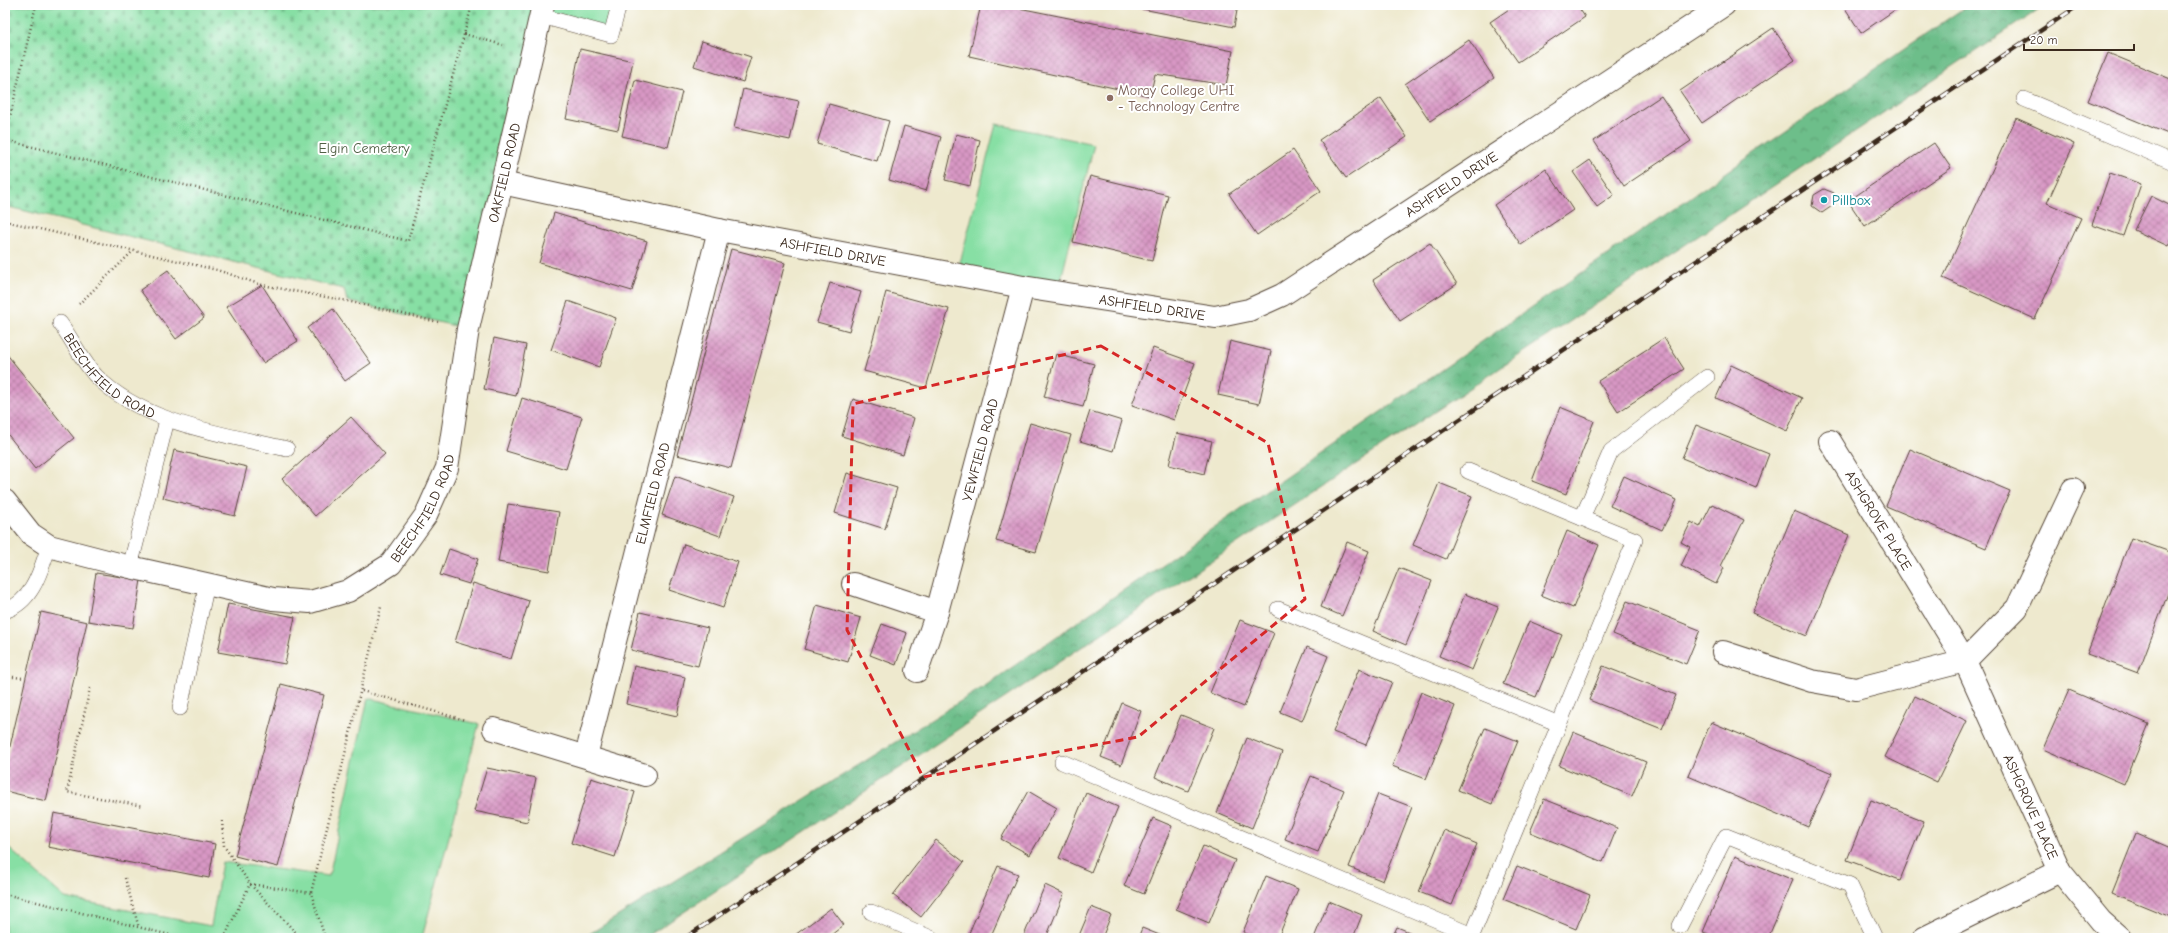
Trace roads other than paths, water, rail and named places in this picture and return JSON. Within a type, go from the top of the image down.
[{"type":"street","name":"ASHFIELD DRIVE","points":[[502,183],[719,230],[1023,287],[1215,317],[1249,310],[1282,295],[1724,5]]},
{"type":"street","name":"OAKFIELD ROAD","points":[[468,329],[542,10]]},
{"type":"street","name":"ELMFIELD ROAD","points":[[586,756],[719,230]]},
{"type":"street","name":"YEWFIELD ROAD","points":[[917,671],[937,612],[1023,287]]},
{"type":"street","name":"BEECHFIELD ROAD","points":[[5,501],[31,534],[50,546],[130,567],[273,599],[310,602],[348,591],[391,564],[426,515],[447,468],[468,329]]},
{"type":"street","name":"ASHGROVE PLACE","points":[[1830,441],[1965,661],[2060,871],[2101,921],[2120,938]]},
{"type":"street","points":[[1723,652],[1812,681],[1856,689],[1965,661],[2017,608],[2072,490]]},
{"type":"street","points":[[853,584],[937,612]]},
{"type":"street","points":[[494,729],[645,775]]},
{"type":"street","points":[[1924,938],[2060,871]]},
{"type":"lane","name":"OAKFIELD ROAD","points":[[542,10],[611,35],[619,5]]},
{"type":"lane","points":[[2024,99],[2173,162]]},
{"type":"lane","name":"BEECHFIELD ROAD","points":[[60,322],[96,375],[125,399],[167,420],[287,449]]},
{"type":"lane","points":[[1582,518],[1611,451],[1708,377]]},
{"type":"lane","name":"BEECHFIELD ROAD","points":[[130,567],[167,420]]},
{"type":"lane","points":[[1062,762],[1471,937],[1635,540],[1468,471]]},
{"type":"lane","points":[[5,611],[15,608],[33,590],[50,546]]},
{"type":"lane","points":[[180,708],[207,584]]},
{"type":"lane","points":[[1278,609],[1559,724]]},
{"type":"lane","points":[[1680,926],[1726,836],[1850,885],[1875,938]]},
{"type":"lane","points":[[871,912],[931,938]]},
{"type":"railway","points":[[685,938],[2079,5]]},
{"type":"place","name":"Moray College UHI - Technology Centre","points":[[1110,98]]},
{"type":"place","name":"Pillbox","points":[[1824,200]]},
{"type":"park label","name":"Elgin Cemetery","points":[[364,148]]}]
